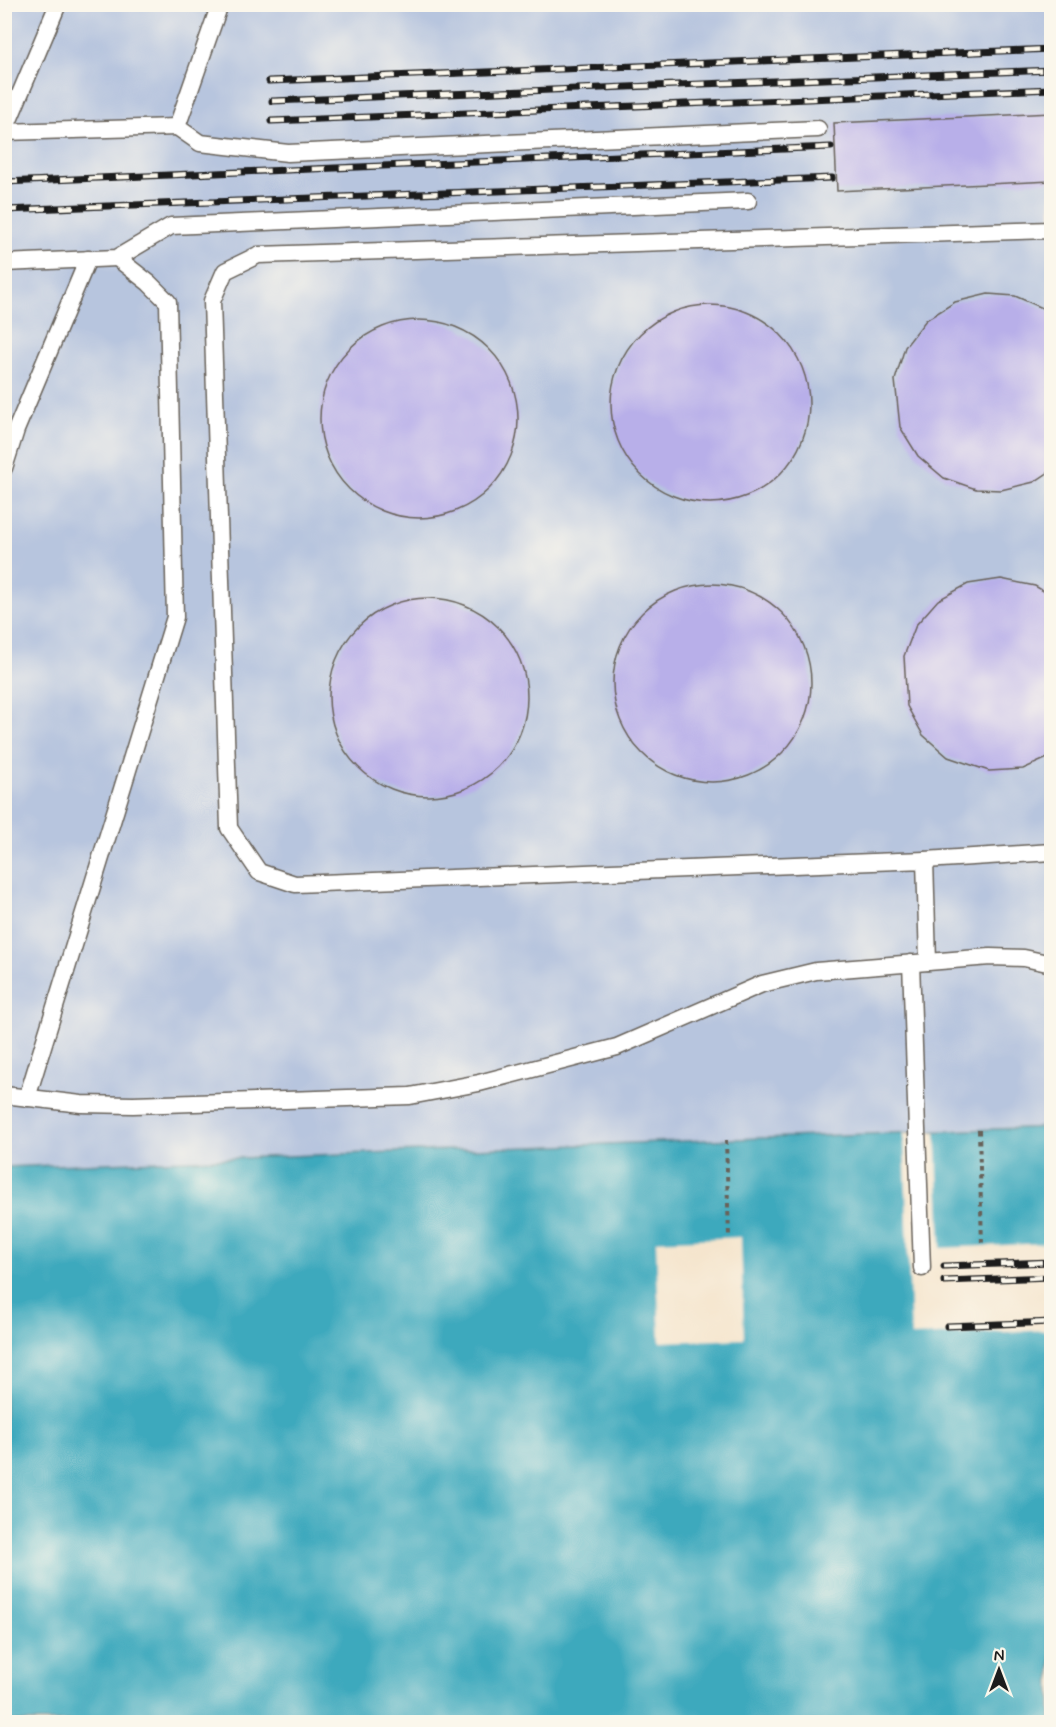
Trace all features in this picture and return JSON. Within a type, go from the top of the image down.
[{"type":"lane","points":[[58,4],[4,132],[177,127],[200,143],[288,153],[818,129]]},
{"type":"lane","points":[[177,127],[220,4]]},
{"type":"lane","points":[[4,263],[117,258],[171,226],[748,201]]},
{"type":"lane","points":[[1052,230],[258,255],[225,271],[212,301],[229,828],[259,872],[295,884],[925,860],[1052,852]]},
{"type":"lane","points":[[27,1098],[175,617],[168,302],[149,283],[117,258]]},
{"type":"lane","points":[[4,468],[16,430],[88,259]]},
{"type":"lane","points":[[922,1268],[920,963],[925,860]]},
{"type":"lane","points":[[4,1095],[81,1104],[133,1105],[410,1096],[479,1083],[616,1047],[762,984],[816,971],[990,957],[1024,958],[1052,964]]},
{"type":"path","points":[[979,1130],[982,1246]]},
{"type":"path","points":[[726,1140],[729,1237]]},
{"type":"shaded area","points":[[4,5],[1051,5],[1051,1127],[5,1167]]},
{"type":"water","points":[[1051,1127],[1051,1722],[5,1722],[4,1167]]},
{"type":"pier","points":[[936,1132],[941,1248],[1051,1243],[1051,1330],[911,1336],[904,1133]]},
{"type":"pier","points":[[741,1237],[744,1339],[660,1342],[656,1241]]},
{"type":"building","points":[[1052,113],[1052,181],[837,191],[834,123]]},
{"type":"building","points":[[988,294],[1015,296],[1052,314],[1052,470],[1034,482],[1001,490],[976,489],[944,478],[918,456],[900,427],[895,380],[905,347],[926,320],[955,302]]},
{"type":"building","points":[[700,305],[720,305],[757,316],[787,341],[802,366],[809,394],[805,433],[798,451],[773,481],[757,492],[739,499],[720,503],[700,503],[663,492],[633,467],[622,451],[615,433],[611,414],[611,394],[622,357],[647,327],[663,316],[681,309]]},
{"type":"building","points":[[409,320],[429,320],[466,331],[496,356],[511,381],[518,409],[514,448],[507,466],[482,496],[466,507],[448,514],[429,518],[409,518],[372,507],[342,482],[331,466],[324,448],[320,429],[320,409],[331,372],[356,342],[372,331],[390,324]]},
{"type":"building","points":[[1001,579],[1035,586],[1052,596],[1052,756],[1023,769],[989,771],[948,757],[923,735],[907,706],[904,656],[916,625],[938,600],[968,584]]},
{"type":"building","points":[[702,584],[722,584],[759,595],[789,620],[804,645],[811,673],[807,712],[800,730],[775,760],[759,771],[741,778],[722,782],[702,782],[665,771],[635,746],[624,730],[617,712],[613,693],[613,673],[624,636],[649,606],[665,595],[683,588]]},
{"type":"building","points":[[418,598],[438,598],[475,609],[505,634],[520,659],[527,687],[523,726],[516,744],[491,774],[475,785],[457,792],[438,796],[418,796],[381,785],[351,760],[340,744],[333,726],[329,707],[329,687],[340,650],[365,620],[381,609],[399,602]]},
{"type":"railway","points":[[269,81],[1052,49]]},
{"type":"railway","points":[[272,101],[1052,70]]},
{"type":"railway","points":[[271,121],[1052,89]]},
{"type":"railway","points":[[4,182],[831,147]]},
{"type":"railway","points":[[4,210],[832,178]]},
{"type":"railway","points":[[944,1266],[1052,1262]]},
{"type":"railway","points":[[944,1281],[1052,1277]]},
{"type":"railway","points":[[947,1326],[1052,1322]]}]
